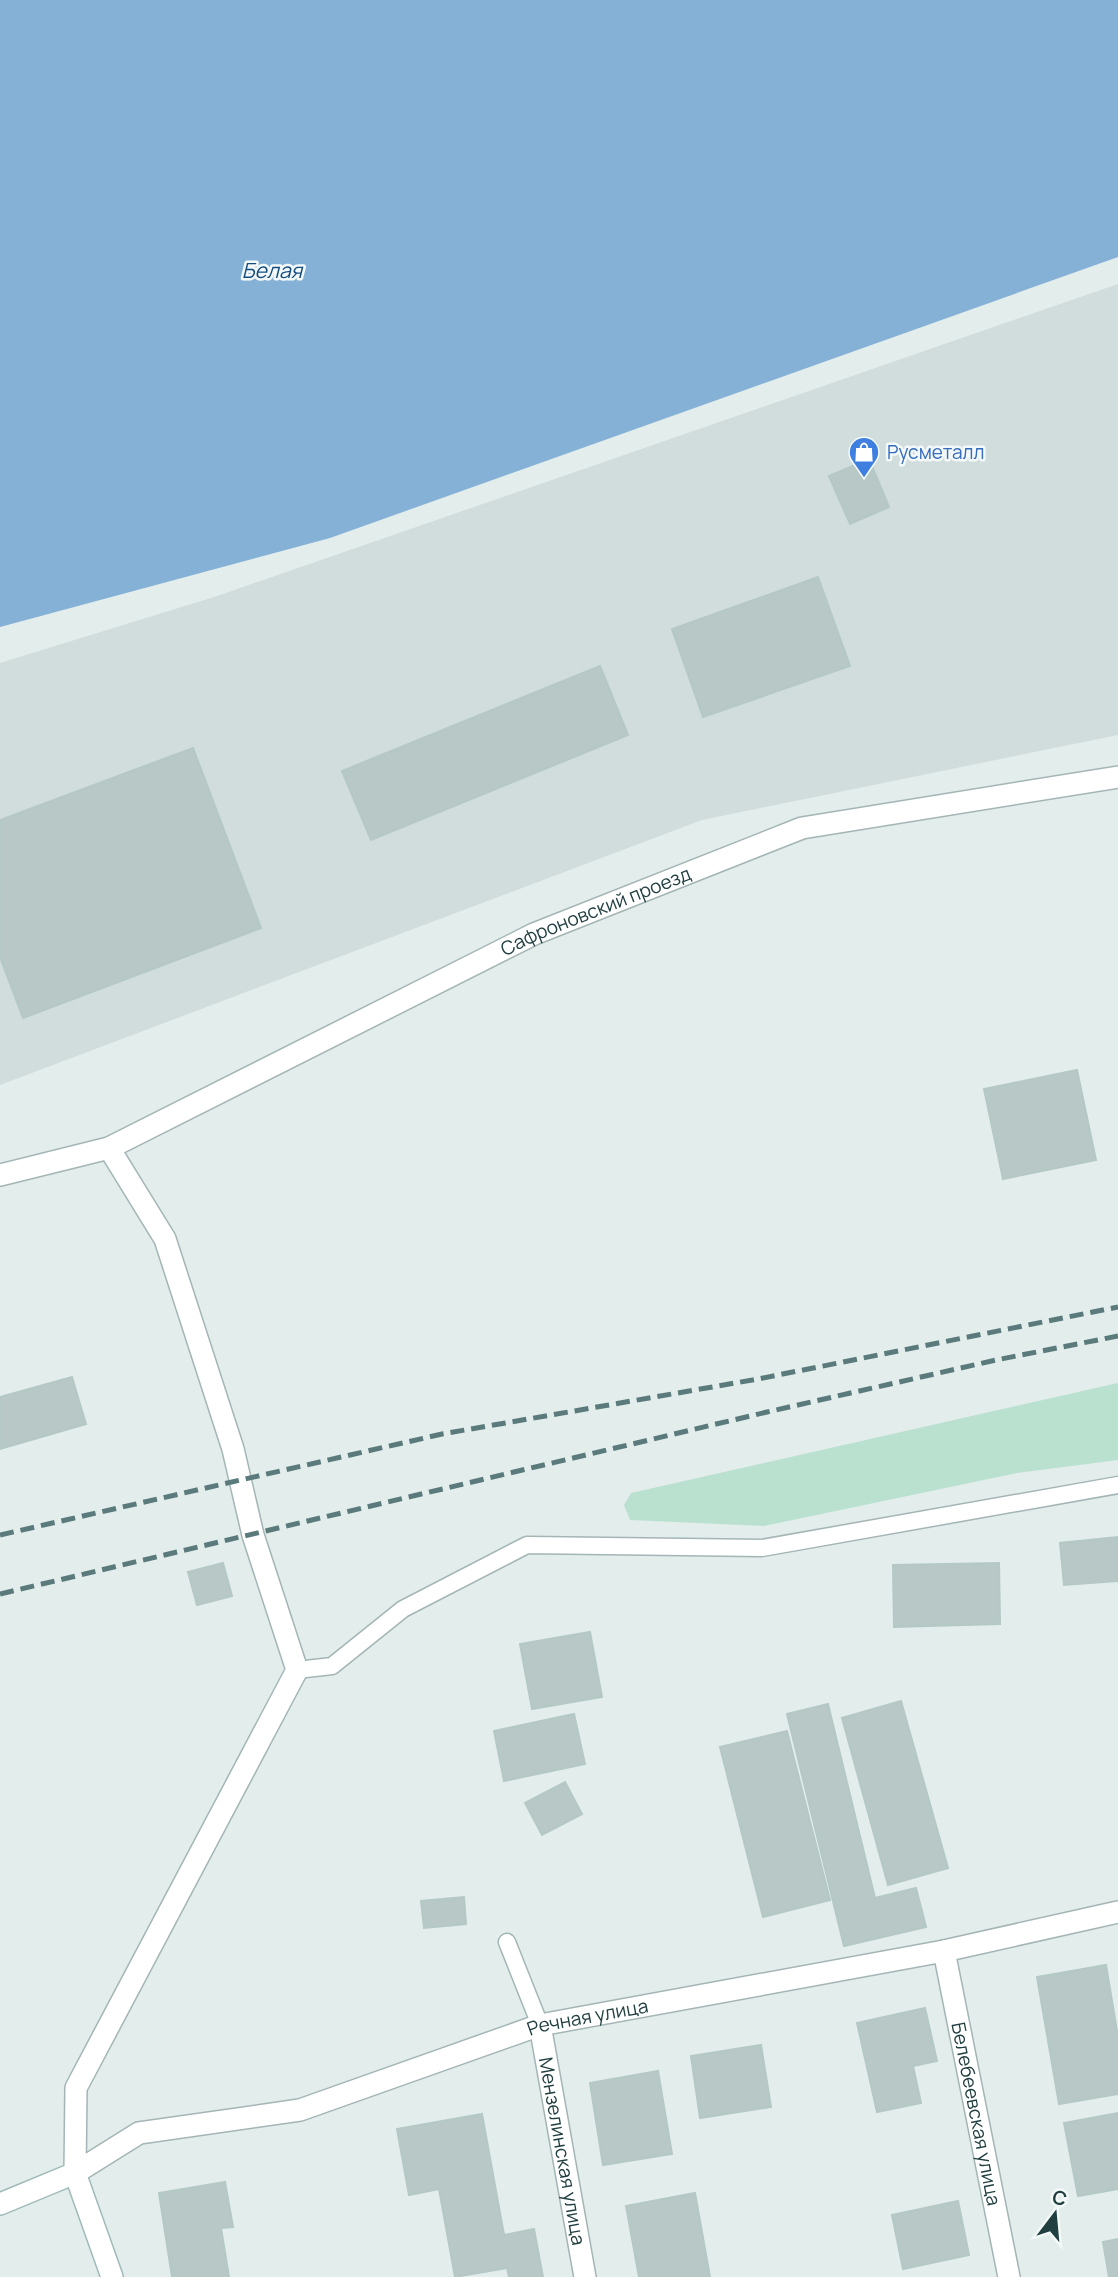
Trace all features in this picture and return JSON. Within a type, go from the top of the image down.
[{"type":"street","name":"Сафроновский проезд","points":[[0,1175],[109,1148],[534,934],[802,828],[1118,777]]},
{"type":"street","points":[[109,1148],[165,1239],[233,1449],[253,1535],[297,1670],[76,2088],[75,2174],[111,2277]]},
{"type":"street","name":"Речная улица","points":[[0,2204],[75,2174],[139,2133],[300,2110],[540,2025],[944,1951],[1118,1912]]},
{"type":"street","name":"Белебеевская улица","points":[[944,1951],[1009,2277]]},
{"type":"street","name":"Мензелинская улица","points":[[540,2025],[585,2277]]},
{"type":"lane","points":[[297,1670],[332,1666],[402,1609],[527,1545],[762,1548],[1118,1485]]},
{"type":"lane","points":[[507,1941],[540,2025]]},
{"type":"shaded area","points":[[1118,284],[1118,735],[702,820],[0,1085],[0,663],[214,597]]},
{"type":"green space","points":[[1118,1383],[1118,1460],[1017,1473],[764,1526],[630,1520],[624,1505],[631,1493]]},
{"type":"water","name":"Белая","points":[[0,0],[1118,0],[1118,257],[330,538],[0,627]]},
{"type":"building","points":[[869,459],[889,507],[850,524],[829,476]]},
{"type":"building","points":[[818,577],[850,666],[703,717],[672,629]]},
{"type":"building","points":[[600,666],[628,735],[371,840],[342,771]]},
{"type":"building","points":[[193,748],[261,928],[23,1018],[0,957],[0,820]]},
{"type":"building","points":[[1077,1070],[1096,1160],[1003,1179],[984,1089]]},
{"type":"building","points":[[72,1377],[86,1424],[0,1449],[0,1397]]},
{"type":"building","points":[[1117,1537],[1118,1581],[1064,1585],[1060,1543]]},
{"type":"building","points":[[223,1563],[232,1596],[197,1605],[188,1572]]},
{"type":"building","points":[[999,1563],[1000,1624],[894,1627],[893,1565]]},
{"type":"building","points":[[590,1632],[602,1697],[532,1709],[520,1644]]},
{"type":"building","points":[[901,1701],[948,1868],[888,1885],[842,1718]]},
{"type":"building","points":[[828,1704],[875,1898],[916,1888],[926,1927],[844,1946],[787,1714]]},
{"type":"building","points":[[574,1714],[585,1764],[504,1781],[494,1731]]},
{"type":"building","points":[[787,1731],[830,1900],[763,1917],[720,1747]]},
{"type":"building","points":[[565,1782],[582,1814],[542,1835],[525,1803]]},
{"type":"building","points":[[464,1897],[466,1924],[424,1928],[421,1901]]},
{"type":"building","points":[[1106,1965],[1118,2037],[1118,2094],[1059,2104],[1037,1977]]},
{"type":"building","points":[[925,2008],[937,2061],[913,2066],[921,2103],[877,2112],[857,2023]]},
{"type":"building","points":[[761,2045],[771,2107],[700,2118],[691,2056]]},
{"type":"building","points":[[658,2071],[672,2154],[603,2165],[590,2083]]},
{"type":"building","points":[[1118,2113],[1118,2189],[1078,2196],[1064,2123]]},
{"type":"building","points":[[482,2114],[504,2235],[534,2229],[543,2277],[509,2277],[507,2268],[455,2277],[439,2189],[409,2195],[397,2129]]},
{"type":"building","points":[[225,2182],[233,2227],[221,2228],[229,2277],[172,2277],[159,2193]]},
{"type":"building","points":[[695,2193],[710,2277],[639,2277],[626,2206]]},
{"type":"building","points":[[958,2201],[969,2255],[903,2269],[892,2215]]},
{"type":"building","points":[[1118,2239],[1118,2277],[1109,2277],[1103,2242]]},
{"type":"railway","points":[[0,1535],[442,1434],[758,1379],[1118,1307]]},
{"type":"railway","points":[[0,1594],[767,1412],[996,1360],[1118,1336]]},
{"type":"place","name":"Русметалл","points":[[864,479]]}]
